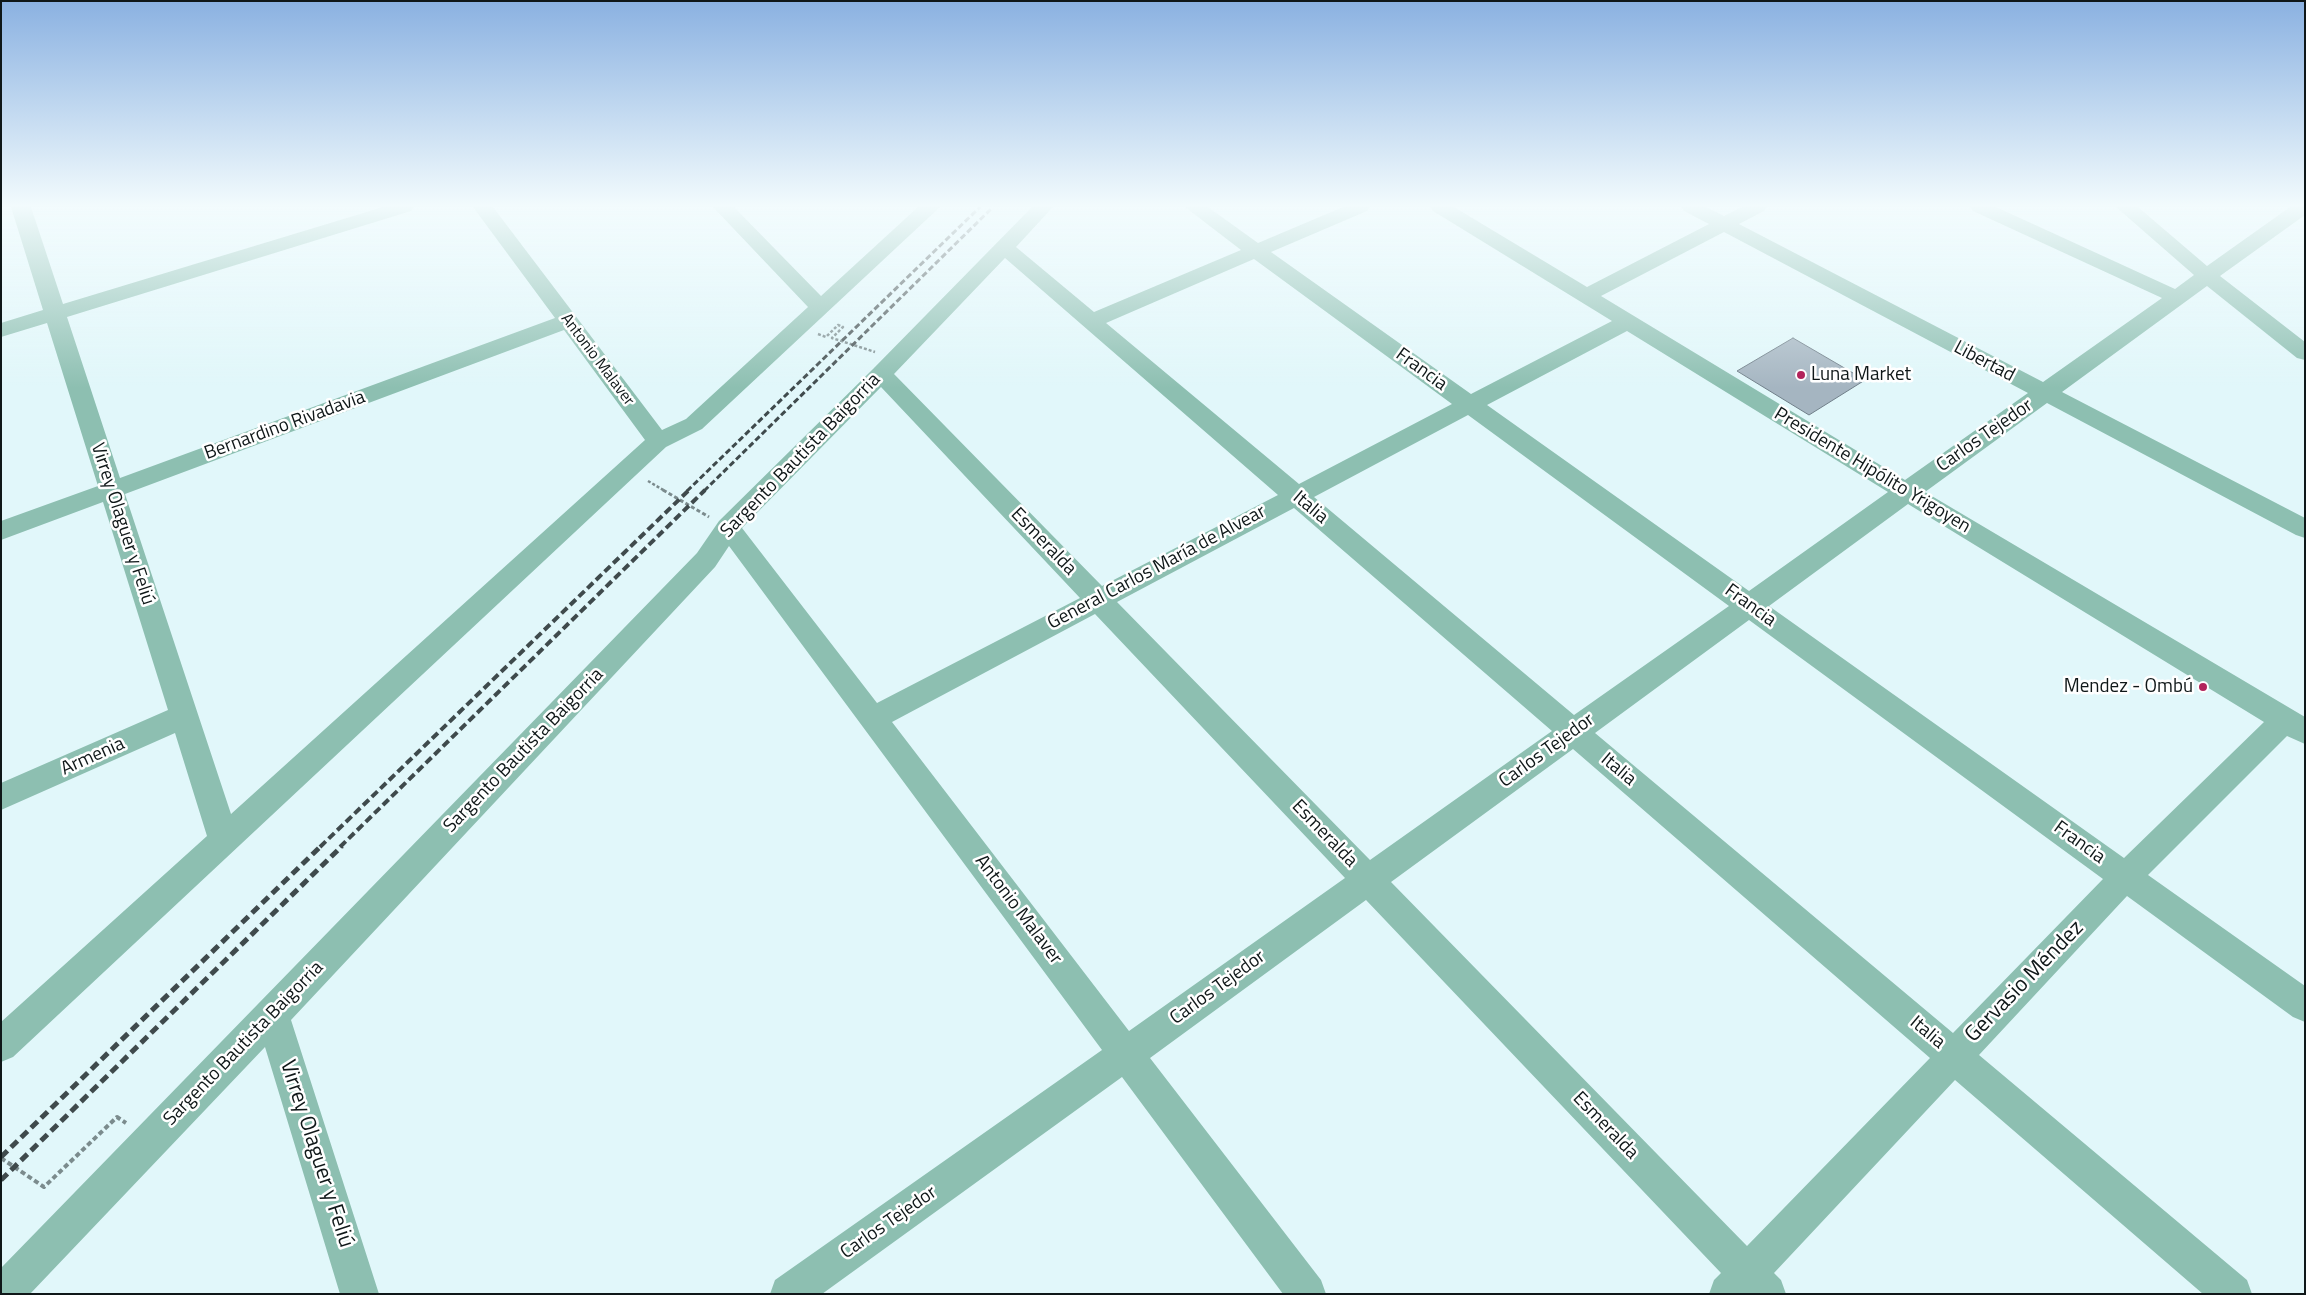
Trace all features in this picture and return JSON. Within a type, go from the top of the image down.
[{"type":"street","name":"Virrey Olaguer y Feliú","points":[[40,267],[224,842]]},
{"type":"street","points":[[1,330],[204,267]]},
{"type":"street","name":"Antonio Malaver","points":[[528,267],[658,441]]},
{"type":"street","points":[[782,267],[821,308]]},
{"type":"street","points":[[1,1045],[658,441],[694,424],[865,267]]},
{"type":"street","name":"Sargento Bautista Baigorria","points":[[3,1294],[706,560],[738,517],[881,360],[982,267]]},
{"type":"street","name":"Italia","points":[[1028,267],[2233,1294]]},
{"type":"street","points":[[1092,321],[1217,267]]},
{"type":"street","name":"Francia","points":[[1279,267],[2305,1006]]},
{"type":"street","name":"Presidente Hipólito Yrigoyen","points":[[1539,267],[1906,492],[2295,726]]},
{"type":"street","points":[[1586,296],[1641,267]]},
{"type":"street","name":"Libertad","points":[[1804,267],[2305,529]]},
{"type":"street","points":[[2111,267],[2178,298]]},
{"type":"street","points":[[2197,267],[2305,352]]},
{"type":"street","name":"Carlos Tejedor","points":[[790,1294],[1906,492],[2222,267]]},
{"type":"street","name":"Bernardino Rivadavia","points":[[1,531],[568,321]]},
{"type":"street","name":"General Carlos María de Alvear","points":[[874,718],[1627,322]]},
{"type":"street","name":"Esmeralda","points":[[881,360],[1098,600],[1368,880],[1748,1287]]},
{"type":"street","name":"Antonio Malaver","points":[[738,517],[874,718],[1306,1294]]},
{"type":"street","name":"Armenia","points":[[1,797],[184,716]]},
{"type":"street","name":"Gervasio Méndez","points":[[1748,1287],[1954,1056],[2125,877],[2295,726]]},
{"type":"street","name":"Virrey Olaguer y Feliú","points":[[272,1015],[360,1294]]},
{"type":"path","points":[[799,328],[826,337],[838,326],[843,327],[832,338],[876,352],[881,360]]},
{"type":"path","points":[[628,469],[709,517],[732,498],[738,517]]},
{"type":"path","points":[[1,1158],[44,1188],[117,1117],[152,1140]]},
{"type":"building","name":"Luna Market","points":[[1793,338],[1865,380],[1809,415],[1737,371]]},
{"type":"railway","points":[[687,491],[918,267]]},
{"type":"railway","points":[[704,491],[932,267]]},
{"type":"railway","points":[[320,847],[689,490]]},
{"type":"railway","points":[[340,847],[705,490]]},
{"type":"railway","points":[[1,1157],[321,846]]},
{"type":"railway","points":[[1,1180],[342,846]]},
{"type":"place","name":"Luna Market","points":[[1801,375]]},
{"type":"place","name":"Mendez - Ombú","points":[[2203,687]]}]
